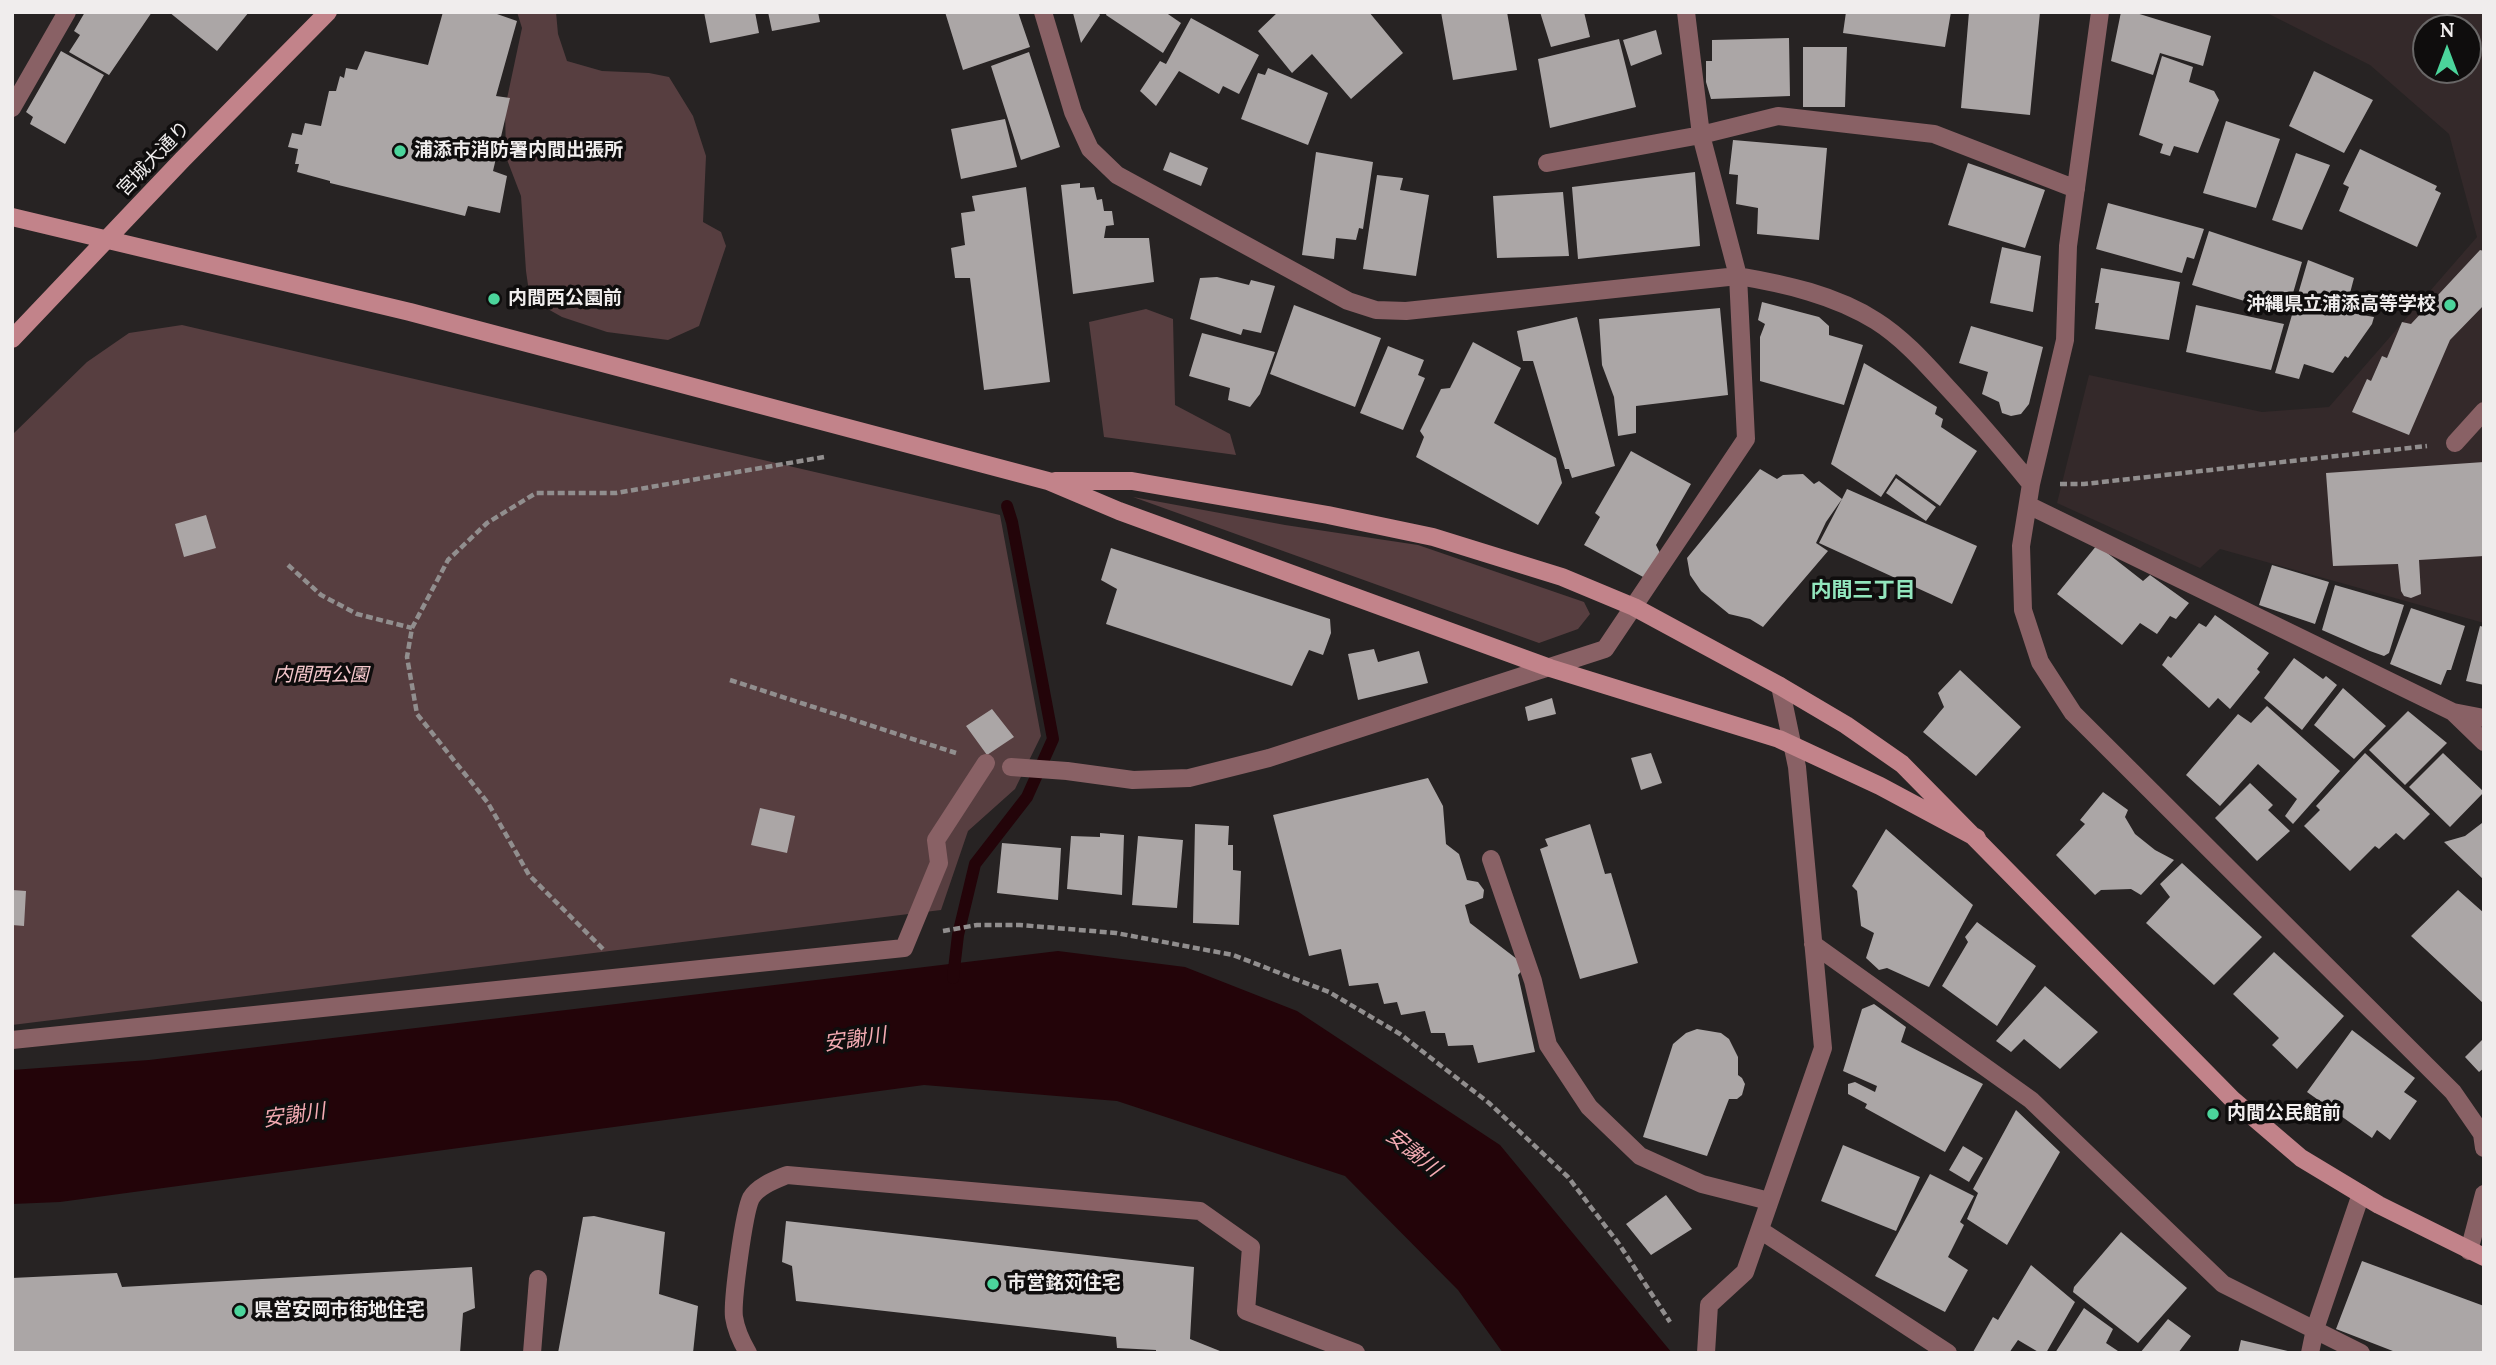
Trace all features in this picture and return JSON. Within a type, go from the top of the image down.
[{"type":"street","points":[[12,108],[67,12]]},
{"type":"street","name":"宮城大通り","points":[[12,339],[328,12]]},
{"type":"street","points":[[1044,12],[1073,112],[1090,149],[1117,175],[1348,301],[1376,310],[1406,311],[1738,275],[1777,282],[1823,296],[1875,321],[1918,356],[2031,484]]},
{"type":"street","points":[[1011,766],[1133,780],[1189,778],[1269,758],[1605,649],[1746,439],[1738,275],[1701,135],[1685,12]]},
{"type":"street","points":[[2100,12],[2068,246],[2065,340],[2031,484],[2021,546],[2023,610],[2040,662],[2073,713],[2454,1091],[2482,1134],[2484,1148]]},
{"type":"street","points":[[1547,163],[1701,135],[1778,116],[1934,134],[2076,189]]},
{"type":"street","points":[[12,217],[410,313],[1048,481],[1132,516],[1550,668],[1766,735],[1880,786],[1977,838]]},
{"type":"street","points":[[2455,443],[2484,411]]},
{"type":"street","points":[[1048,481],[1132,481],[1328,515],[1433,537],[1562,577],[1634,607],[1780,686],[1846,725],[1902,764],[2232,1098],[2301,1158],[2361,1194],[2476,1254],[2484,1194]]},
{"type":"street","points":[[2028,505],[2454,712],[2484,718]]},
{"type":"street","points":[[1706,1353],[1709,1305],[1745,1272],[1823,1048],[1794,746],[1780,686]]},
{"type":"street","points":[[2454,712],[2484,742]]},
{"type":"street","points":[[12,1040],[904,948],[939,863],[936,840],[986,763]]},
{"type":"street","points":[[1491,859],[1533,981],[1548,1045],[1589,1107],[1640,1156],[1702,1184],[1769,1201]]},
{"type":"street","points":[[1813,944],[2031,1100],[2223,1284],[2361,1353]]},
{"type":"street","points":[[748,1353],[737,1333],[734,1313],[739,1256],[751,1198],[767,1184],[787,1175],[1200,1212],[1251,1247],[1246,1311],[1356,1353]]},
{"type":"street","points":[[2310,1353],[2315,1329],[2361,1194]]},
{"type":"street","points":[[1760,1230],[1948,1353]]},
{"type":"street","points":[[532,1353],[538,1279]]},
{"type":"path","points":[[2084,484],[2455,443]]},
{"type":"path","points":[[631,976],[529,875],[488,803],[417,713],[407,657],[412,628],[448,560],[487,523],[536,493],[615,493],[824,457]]},
{"type":"path","points":[[288,565],[321,595],[357,614],[412,628]]},
{"type":"path","points":[[730,680],[986,763]]},
{"type":"path","points":[[939,932],[976,925],[1020,925],[1116,933],[1233,955],[1329,992],[1410,1041],[1489,1103],[1569,1177],[1619,1244],[1670,1322]]},
{"type":"shaded area","name":"沖縄県立浦添高等学校","points":[[2265,12],[2484,12],[2484,623],[2220,549],[2200,568],[2057,503],[2089,375],[2262,412],[2329,407],[2477,237],[2449,134],[2370,65]]},
{"type":"green space","points":[[517,12],[556,12],[558,34],[567,61],[602,71],[649,73],[669,77],[693,116],[706,156],[703,222],[721,232],[726,246],[699,326],[668,340],[607,332],[562,317],[530,299],[521,196],[506,157],[505,108],[522,28]]},
{"type":"green space","points":[[1146,309],[1173,319],[1175,405],[1230,434],[1236,455],[1104,437],[1089,322]]},
{"type":"green space","name":"内間西公園","points":[[182,325],[1000,515],[1041,736],[1015,789],[968,831],[941,910],[12,1025],[12,435],[87,362],[129,333]]},
{"type":"green space","points":[[1133,497],[1285,525],[1418,545],[1584,602],[1590,614],[1578,629],[1539,643]]},
{"type":"water","name":"安謝川","points":[[1058,951],[1185,967],[1297,1011],[1500,1145],[1672,1353],[1503,1353],[1458,1290],[1345,1176],[1117,1101],[924,1085],[60,1202],[12,1204],[12,1070],[149,1060]]},
{"type":"building","points":[[85,12],[152,12],[109,75],[69,52],[80,35],[74,31]]},
{"type":"building","points":[[169,12],[249,12],[217,51]]},
{"type":"building","points":[[443,12],[498,12],[497,14],[517,21],[496,96],[510,98],[493,171],[507,176],[500,213],[468,206],[465,216],[330,183],[297,172],[299,164],[295,164],[298,149],[288,147],[292,133],[302,135],[305,123],[321,126],[329,91],[336,91],[340,76],[344,78],[346,68],[357,70],[365,51],[428,65]]},
{"type":"building","points":[[704,12],[755,12],[759,33],[710,43]]},
{"type":"building","points":[[768,12],[818,12],[820,22],[772,31]]},
{"type":"building","points":[[945,12],[1018,12],[1030,47],[963,70]]},
{"type":"building","points":[[1098,12],[1100,15],[1081,43],[1073,13]]},
{"type":"building","points":[[1107,12],[1165,12],[1181,23],[1163,53],[1106,15]]},
{"type":"building","points":[[1278,12],[1369,12],[1403,53],[1351,99],[1312,54],[1292,73],[1258,31]]},
{"type":"building","points":[[1441,12],[1507,12],[1517,70],[1453,80]]},
{"type":"building","points":[[1540,12],[1584,12],[1590,37],[1551,47]]},
{"type":"building","points":[[1846,12],[1951,12],[1945,47],[1843,33]]},
{"type":"building","points":[[1969,12],[2040,12],[2030,115],[1961,108]]},
{"type":"building","points":[[2121,12],[2133,12],[2211,36],[2203,66],[2160,53],[2153,75],[2111,61]]},
{"type":"building","points":[[1191,18],[1259,55],[1239,94],[1223,86],[1219,94],[1179,71],[1156,106],[1140,91],[1160,61],[1166,64]]},
{"type":"building","points":[[1656,30],[1662,54],[1631,66],[1623,40]]},
{"type":"building","points":[[1789,38],[1790,96],[1711,99],[1706,82],[1706,61],[1712,61],[1712,40]]},
{"type":"building","points":[[1619,39],[1636,107],[1550,128],[1538,59]]},
{"type":"building","points":[[1803,47],[1847,47],[1845,107],[1803,107]]},
{"type":"building","points":[[61,51],[104,75],[65,144],[30,124],[33,117],[26,112]]},
{"type":"building","points":[[1029,52],[1060,147],[1021,160],[991,66]]},
{"type":"building","points":[[2162,56],[2193,67],[2189,82],[2214,91],[2219,100],[2198,153],[2174,146],[2170,156],[2160,153],[2163,144],[2139,135]]},
{"type":"building","points":[[1268,68],[1328,93],[1308,145],[1241,119],[1258,73],[1265,75]]},
{"type":"building","points":[[2314,71],[2373,100],[2344,153],[2289,126]]},
{"type":"building","points":[[1005,119],[1017,167],[961,179],[951,129]]},
{"type":"building","points":[[2226,121],[2280,139],[2256,208],[2203,193]]},
{"type":"building","points":[[1733,140],[1827,148],[1819,240],[1757,234],[1758,208],[1736,204],[1738,175],[1729,174]]},
{"type":"building","points":[[2360,149],[2437,186],[2435,190],[2441,193],[2417,247],[2339,211],[2349,187],[2343,184]]},
{"type":"building","points":[[1170,152],[1208,168],[1201,186],[1163,170]]},
{"type":"building","points":[[1316,152],[1373,162],[1363,229],[1359,228],[1356,240],[1336,238],[1334,259],[1302,255]]},
{"type":"building","points":[[2296,153],[2330,165],[2302,230],[2272,220]]},
{"type":"building","points":[[1968,163],[2045,190],[2025,248],[1948,225]]},
{"type":"building","points":[[1695,172],[1700,246],[1578,259],[1572,187]]},
{"type":"building","points":[[1377,175],[1403,178],[1400,190],[1429,195],[1416,276],[1363,269]]},
{"type":"building","points":[[1080,183],[1080,188],[1094,187],[1097,200],[1102,199],[1104,211],[1112,211],[1114,225],[1106,226],[1104,238],[1149,238],[1154,282],[1073,294],[1061,185]]},
{"type":"building","points":[[1026,187],[1050,382],[984,390],[970,278],[955,278],[951,248],[965,245],[961,213],[975,211],[972,196]]},
{"type":"building","points":[[1563,192],[1569,256],[1497,258],[1493,196]]},
{"type":"building","points":[[2108,203],[2204,229],[2194,259],[2187,257],[2182,273],[2096,249]]},
{"type":"building","points":[[2209,231],[2302,262],[2287,314],[2192,285]]},
{"type":"building","points":[[2002,247],[2041,256],[2033,312],[1990,303]]},
{"type":"building","points":[[2480,250],[2484,251],[2484,305],[2450,340],[2409,435],[2352,412],[2367,379],[2371,381],[2382,356],[2387,358],[2402,322],[2411,324]]},
{"type":"building","points":[[2308,260],[2354,278],[2345,312],[2374,317],[2348,358],[2345,356],[2333,373],[2304,364],[2299,379],[2275,373]]},
{"type":"building","points":[[2101,268],[2180,282],[2169,340],[2095,329],[2099,303],[2095,303]]},
{"type":"building","points":[[1217,277],[1249,285],[1251,280],[1275,286],[1261,333],[1243,329],[1241,335],[1190,319],[1200,278]]},
{"type":"building","points":[[1762,302],[1819,317],[1829,326],[1829,335],[1863,345],[1844,405],[1760,381],[1760,337],[1765,324],[1758,320]]},
{"type":"building","points":[[1294,305],[1381,338],[1355,407],[1270,374]]},
{"type":"building","points":[[2196,305],[2284,324],[2271,370],[2186,352]]},
{"type":"building","points":[[1720,308],[1728,395],[1636,406],[1636,433],[1618,436],[1614,397],[1602,365],[1599,319]]},
{"type":"building","points":[[1577,317],[1615,466],[1572,478],[1569,469],[1565,469],[1533,361],[1523,361],[1517,331]]},
{"type":"building","points":[[1971,326],[2043,347],[2029,404],[2021,414],[2011,416],[2002,413],[1999,402],[1982,394],[1988,372],[1959,363]]},
{"type":"building","points":[[1202,333],[1275,352],[1260,394],[1250,407],[1228,400],[1230,388],[1189,376]]},
{"type":"building","points":[[1473,342],[1521,368],[1494,423],[1556,458],[1562,483],[1538,525],[1416,457],[1424,437],[1420,431],[1441,389],[1450,388]]},
{"type":"building","points":[[1388,346],[1424,360],[1418,375],[1425,378],[1403,430],[1360,413]]},
{"type":"building","points":[[1864,363],[1937,407],[1935,414],[1943,419],[1941,427],[1977,451],[1940,506],[1896,474],[1881,497],[1831,464]]},
{"type":"building","points":[[1631,451],[1691,484],[1656,545],[1660,553],[1645,578],[1584,545],[1600,517],[1595,513]]},
{"type":"building","points":[[2484,462],[2484,556],[2419,560],[2421,594],[2411,598],[2404,596],[2401,591],[2398,564],[2333,566],[2326,473]]},
{"type":"building","points":[[1760,469],[1777,479],[1783,475],[1803,474],[1814,484],[1819,481],[1842,499],[1816,543],[1828,551],[1763,627],[1750,619],[1729,614],[1701,591],[1690,575],[1687,558]]},
{"type":"building","points":[[1896,478],[1936,507],[1926,521],[1886,493]]},
{"type":"building","points":[[1847,489],[1977,546],[1952,604],[1819,543]]},
{"type":"building","points":[[206,515],[216,548],[184,557],[175,524]]},
{"type":"building","points":[[2097,545],[2143,581],[2150,575],[2189,603],[2176,619],[2170,616],[2157,634],[2140,623],[2122,645],[2057,594]]},
{"type":"building","points":[[1111,548],[1330,619],[1331,633],[1323,655],[1309,650],[1292,686],[1106,624],[1117,589],[1101,580]]},
{"type":"building","points":[[2272,565],[2329,582],[2315,624],[2259,605]]},
{"type":"building","points":[[2335,585],[2404,605],[2389,653],[2384,656],[2322,630]]},
{"type":"building","points":[[2411,608],[2465,626],[2451,670],[2447,670],[2441,685],[2390,664]]},
{"type":"building","points":[[2215,615],[2269,653],[2257,669],[2260,672],[2230,709],[2218,698],[2209,708],[2162,665],[2168,656],[2171,658],[2199,623],[2206,627]]},
{"type":"building","points":[[2480,626],[2484,627],[2484,685],[2466,681]]},
{"type":"building","points":[[1374,649],[1378,662],[1419,651],[1428,683],[1358,700],[1348,654]]},
{"type":"building","points":[[2294,658],[2323,679],[2326,676],[2337,685],[2302,730],[2264,698]]},
{"type":"building","points":[[1960,670],[2021,727],[1976,776],[1923,732],[1944,707],[1938,693]]},
{"type":"building","points":[[2343,688],[2386,726],[2354,759],[2314,725]]},
{"type":"building","points":[[1552,698],[1556,714],[1528,721],[1525,707]]},
{"type":"building","points":[[2267,706],[2340,771],[2293,824],[2285,816],[2297,799],[2258,764],[2220,806],[2186,775],[2238,714],[2251,723]]},
{"type":"building","points":[[992,709],[1014,737],[987,755],[966,726]]},
{"type":"building","points":[[2408,711],[2447,743],[2405,785],[2369,750]]},
{"type":"building","points":[[1651,753],[1662,783],[1641,790],[1631,758]]},
{"type":"building","points":[[2365,753],[2430,814],[2404,840],[2396,833],[2379,849],[2375,846],[2350,871],[2304,826],[2320,810],[2316,806]]},
{"type":"building","points":[[2443,753],[2484,792],[2450,827],[2409,787]]},
{"type":"building","points":[[1428,778],[1443,806],[1446,844],[1459,854],[1467,880],[1478,882],[1484,890],[1483,898],[1465,905],[1470,923],[1526,966],[1518,975],[1535,1052],[1478,1063],[1473,1045],[1448,1046],[1445,1033],[1431,1033],[1425,1011],[1401,1015],[1397,1002],[1384,1004],[1378,983],[1349,986],[1341,949],[1309,956],[1273,815]]},
{"type":"building","points":[[2250,783],[2273,805],[2268,810],[2290,831],[2257,861],[2215,818]]},
{"type":"building","points":[[2103,792],[2128,810],[2125,817],[2135,834],[2155,850],[2174,860],[2141,895],[2131,889],[2101,890],[2095,895],[2056,855],[2085,824],[2080,820]]},
{"type":"building","points":[[760,808],[795,816],[787,853],[751,845]]},
{"type":"building","points":[[2482,823],[2484,880],[2444,842],[2465,836]]},
{"type":"building","points":[[1195,824],[1229,826],[1228,845],[1233,845],[1233,870],[1241,871],[1239,925],[1193,923]]},
{"type":"building","points":[[1590,824],[1605,874],[1611,873],[1638,963],[1580,979],[1540,849],[1548,846],[1545,839]]},
{"type":"building","points":[[1886,829],[1973,905],[1929,987],[1887,968],[1879,970],[1866,958],[1874,933],[1861,926],[1857,891],[1852,886]]},
{"type":"building","points":[[1100,833],[1124,835],[1122,895],[1067,889],[1071,836],[1100,837]]},
{"type":"building","points":[[1138,836],[1183,840],[1177,908],[1132,905]]},
{"type":"building","points":[[1002,843],[1061,848],[1058,900],[997,893]]},
{"type":"building","points":[[2182,863],[2262,937],[2214,985],[2146,923],[2170,897],[2160,884]]},
{"type":"building","points":[[12,890],[26,891],[24,926],[12,925]]},
{"type":"building","points":[[2458,890],[2484,913],[2484,1004],[2411,936]]},
{"type":"building","points":[[1977,922],[2036,966],[1997,1026],[1942,986],[1968,942],[1965,937]]},
{"type":"building","points":[[2274,952],[2344,1016],[2297,1069],[2272,1045],[2279,1038],[2233,994]]},
{"type":"building","points":[[2045,986],[2098,1032],[2060,1069],[2024,1039],[2011,1052],[1996,1041]]},
{"type":"building","points":[[1874,1004],[1906,1027],[1901,1042],[1983,1084],[1945,1152],[1865,1108],[1867,1104],[1848,1094],[1848,1084],[1855,1082],[1875,1092],[1877,1086],[1843,1071],[1862,1009]]},
{"type":"building","points":[[1697,1029],[1721,1033],[1729,1039],[1738,1057],[1738,1075],[1745,1084],[1742,1095],[1737,1099],[1729,1099],[1707,1156],[1643,1137],[1673,1044],[1686,1033]]},
{"type":"building","points":[[2352,1030],[2415,1078],[2404,1092],[2417,1101],[2390,1140],[2377,1130],[2372,1138],[2307,1092]]},
{"type":"building","points":[[2484,1038],[2484,1068],[2479,1072],[2465,1057]]},
{"type":"building","points":[[2016,1110],[2060,1152],[2007,1245],[1967,1219],[1978,1193],[1973,1189]]},
{"type":"building","points":[[1843,1145],[1920,1177],[1896,1231],[1821,1201]]},
{"type":"building","points":[[1963,1146],[1983,1158],[1969,1182],[1949,1170]]},
{"type":"building","points":[[1930,1174],[1974,1196],[1960,1222],[1964,1225],[1948,1257],[1968,1270],[1945,1312],[1875,1276]]},
{"type":"building","points":[[1666,1195],[1692,1229],[1651,1255],[1626,1224]]},
{"type":"building","points":[[594,1216],[665,1232],[659,1294],[698,1306],[693,1353],[558,1353],[583,1217]]},
{"type":"building","name":"市営銘苅住宅","points":[[786,1221],[1194,1267],[1190,1339],[1225,1353],[1156,1353],[1156,1350],[1117,1348],[1116,1337],[796,1301],[792,1266],[782,1262]]},
{"type":"building","points":[[2121,1232],[2187,1288],[2138,1343],[2073,1292],[2074,1287]]},
{"type":"building","points":[[2362,1261],[2484,1306],[2484,1353],[2398,1353],[2336,1329]]},
{"type":"building","points":[[2031,1265],[2075,1302],[2046,1353],[2040,1353],[2018,1340],[2009,1353],[1974,1353],[1993,1317],[1998,1320]]},
{"type":"building","name":"県営安岡市街地住宅","points":[[472,1267],[475,1308],[463,1313],[460,1353],[12,1353],[12,1278],[117,1273],[122,1287]]},
{"type":"building","points":[[2084,1308],[2113,1329],[2106,1343],[2121,1353],[2055,1353]]},
{"type":"building","points":[[2168,1319],[2191,1336],[2178,1353],[2140,1353]]},
{"type":"building","points":[[2241,1340],[2292,1352],[2292,1353],[2238,1353]]},
{"type":"waterway","points":[[953,978],[958,935],[975,864],[1027,797],[1053,739],[1007,506]]},
{"type":"place","name":"浦添市消防署内間出張所","points":[[400,151]]},
{"type":"place","name":"内間西公園前","points":[[494,299]]},
{"type":"place","name":"沖縄県立浦添高等学校","points":[[2450,305]]},
{"type":"place","name":"内間公民館前","points":[[2213,1114]]},
{"type":"place","name":"市営銘苅住宅","points":[[993,1284]]},
{"type":"place","name":"県営安岡市街地住宅","points":[[240,1311]]},
{"type":"district","name":"内間三丁目","points":[[1863,591]]}]
